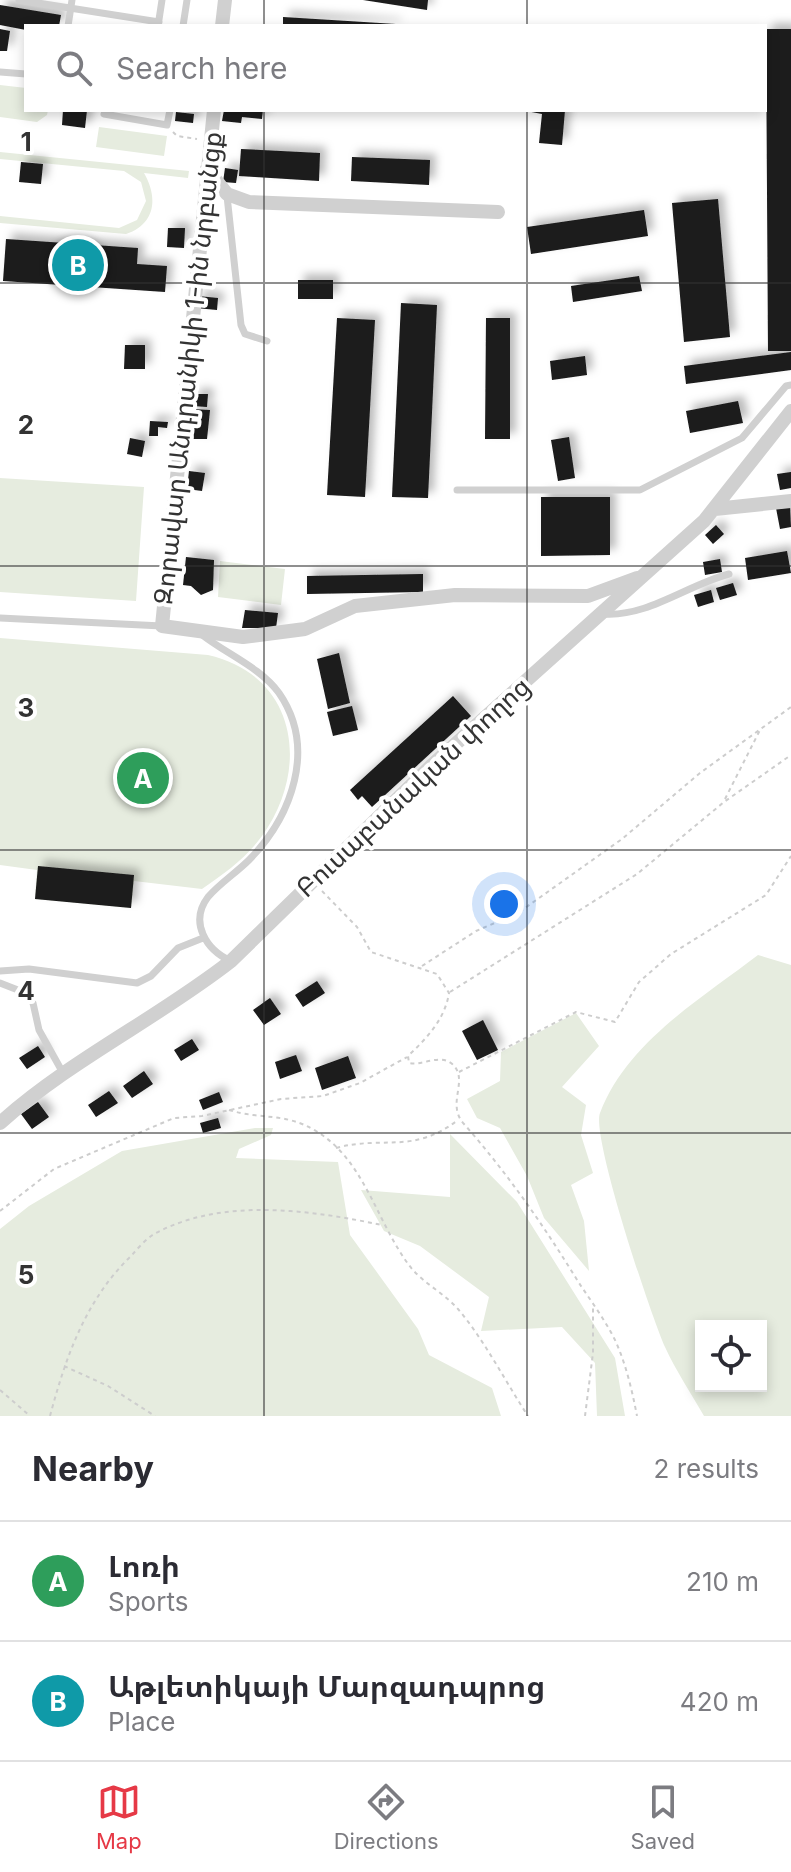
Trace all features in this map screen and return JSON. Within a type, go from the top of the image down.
[{"type":"street","points":[[222,24],[225,0]]},
{"type":"street","name":"Զորավար Անդրանիկի 1-ին նրբանցք","points":[[162,626],[214,112]]},
{"type":"street","points":[[207,169],[227,194],[249,202],[498,212]]},
{"type":"street","name":"Բուսաբանական փողոց","points":[[0,1123],[63,1073],[198,987],[231,961],[431,766],[715,509],[791,411]]},
{"type":"street","points":[[715,509],[791,501]]},
{"type":"street","points":[[162,626],[243,637],[305,629],[355,606],[455,595],[588,596],[644,576]]},
{"type":"lane","points":[[19,0],[72,4],[158,24],[162,0]]},
{"type":"lane","points":[[183,24],[187,0]]},
{"type":"lane","points":[[68,24],[72,4]]},
{"type":"lane","points":[[0,72],[24,74]]},
{"type":"lane","points":[[144,121],[146,112]]},
{"type":"lane","points":[[104,114],[167,125],[170,112]]},
{"type":"lane","points":[[227,194],[241,325],[245,334],[267,341]]},
{"type":"lane","points":[[457,490],[640,490],[742,438],[786,386],[791,385]]},
{"type":"lane","points":[[602,614],[633,613],[729,574]]},
{"type":"lane","points":[[0,618],[162,626]]},
{"type":"lane","points":[[196,631],[261,675],[278,692],[290,713],[298,742],[298,767],[291,795],[267,838],[207,899],[201,913],[203,938],[218,956],[231,961]]},
{"type":"lane","points":[[0,971],[29,969],[137,983],[151,976],[178,948],[203,938]]},
{"type":"lane","points":[[0,983],[23,992],[33,1003],[39,1030],[63,1073]]},
{"type":"path","points":[[167,125],[177,136],[211,140]]},
{"type":"path","points":[[421,966],[476,931],[518,913],[622,839],[791,707]]},
{"type":"path","points":[[724,802],[760,729]]},
{"type":"path","points":[[449,993],[637,874],[724,802],[791,755]]},
{"type":"path","points":[[458,1073],[576,1012],[615,1022],[639,982],[671,954],[766,895],[791,856]]},
{"type":"path","points":[[0,1211],[54,1169],[174,1118],[281,1099],[323,1096],[360,1083],[408,1056],[434,1027],[447,1007],[449,993],[437,974],[421,966],[391,961],[371,952],[357,927],[313,881]]},
{"type":"path","points":[[408,1056],[409,1063],[415,1065],[440,1059],[450,1062],[458,1073],[460,1087],[454,1104],[459,1119],[508,1175],[614,1338],[629,1377],[637,1416]]},
{"type":"path","points":[[229,1110],[250,1117],[283,1116],[317,1131],[354,1165],[383,1225],[413,1270],[457,1309],[528,1416]]},
{"type":"path","points":[[336,1148],[354,1143],[395,1145],[438,1136],[459,1119]]},
{"type":"path","points":[[50,1416],[63,1366],[89,1309],[115,1271],[152,1235],[192,1220],[244,1212],[316,1211],[383,1225]]},
{"type":"path","points":[[585,1416],[593,1353],[593,1305]]},
{"type":"path","points":[[63,1366],[108,1386],[155,1416]]},
{"type":"path","points":[[0,1390],[30,1416]]},
{"type":"shaded area","points":[[0,85],[24,88],[24,112],[48,112],[37,122],[0,117]]},
{"type":"shaded area","points":[[99,127],[167,136],[164,156],[96,147]]},
{"type":"shaded area","points":[[0,152],[189,171],[188,178],[144,173],[151,191],[152,209],[143,224],[126,234],[0,223],[0,216],[119,228],[137,220],[146,201],[141,182],[124,171],[0,159]]},
{"type":"shaded area","points":[[0,478],[144,487],[136,601],[0,592]]},
{"type":"shaded area","points":[[220,561],[285,569],[281,605],[218,597]]},
{"type":"shaded area","points":[[0,638],[208,655],[238,666],[261,682],[277,703],[287,728],[290,754],[287,782],[277,810],[256,844],[202,889],[134,881],[131,908],[35,899],[37,870],[0,865]]},
{"type":"shaded area","points":[[758,955],[791,965],[791,1416],[704,1416],[674,1365],[658,1329],[604,1155],[600,1113],[612,1088],[647,1043]]},
{"type":"shaded area","points":[[576,1013],[599,1046],[562,1087],[586,1105],[581,1135],[593,1173],[571,1185],[584,1221],[589,1271],[544,1218],[527,1176],[500,1128],[477,1118],[467,1099],[500,1081],[501,1052]]},
{"type":"shaded area","points":[[255,1128],[273,1128],[271,1135],[239,1149],[236,1158],[338,1162],[350,1235],[418,1329],[429,1355],[492,1388],[501,1416],[0,1416],[0,1229],[29,1206],[122,1151]]},
{"type":"shaded area","points":[[450,1134],[517,1202],[615,1358],[625,1416],[597,1416],[595,1363],[562,1327],[481,1331],[489,1297],[420,1246],[384,1231],[361,1190],[450,1197]]},
{"type":"building","points":[[363,0],[428,0],[427,10]]},
{"type":"building","points":[[0,5],[61,15],[59,24],[24,24],[24,30],[0,25]]},
{"type":"building","points":[[283,17],[396,24],[283,24]]},
{"type":"building","points":[[0,29],[10,31],[7,51],[0,51]]},
{"type":"building","points":[[767,29],[791,29],[791,351],[768,351]]},
{"type":"building","points":[[63,112],[87,112],[85,128],[62,125]]},
{"type":"building","points":[[176,112],[194,114],[193,123],[175,121]]},
{"type":"building","points":[[224,112],[263,112],[262,119],[242,117],[241,123],[222,121]]},
{"type":"building","points":[[532,112],[565,112],[562,145],[539,143],[542,114]]},
{"type":"building","points":[[241,149],[320,153],[319,181],[239,176]]},
{"type":"building","points":[[352,157],[430,160],[429,185],[351,181]]},
{"type":"building","points":[[21,162],[43,164],[41,184],[19,182]]},
{"type":"building","points":[[225,168],[238,170],[236,183],[223,182]]},
{"type":"building","points":[[718,199],[730,337],[684,342],[672,203]]},
{"type":"building","points":[[644,210],[648,236],[531,254],[527,227]]},
{"type":"building","points":[[168,228],[185,228],[184,248],[167,247]]},
{"type":"building","points":[[6,239],[138,248],[137,264],[167,266],[165,292],[3,281]]},
{"type":"building","points":[[639,276],[642,291],[573,302],[571,286]]},
{"type":"building","points":[[298,280],[333,280],[333,299],[298,299]]},
{"type":"building","points":[[198,296],[218,298],[217,310],[196,308]]},
{"type":"building","points":[[401,303],[437,305],[428,498],[392,497]]},
{"type":"building","points":[[337,318],[375,320],[365,497],[327,495]]},
{"type":"building","points":[[486,318],[510,318],[510,439],[485,439]]},
{"type":"building","points":[[125,345],[145,345],[145,369],[124,369]]},
{"type":"building","points":[[791,352],[791,370],[686,384],[684,366]]},
{"type":"building","points":[[585,356],[587,375],[552,380],[550,361]]},
{"type":"building","points":[[194,394],[208,394],[207,407],[193,406]]},
{"type":"building","points":[[738,401],[743,423],[690,433],[686,411]]},
{"type":"building","points":[[191,409],[210,410],[207,439],[193,439]]},
{"type":"building","points":[[150,421],[168,422],[167,428],[158,427],[158,436],[149,436]]},
{"type":"building","points":[[569,437],[575,478],[558,481],[551,440]]},
{"type":"building","points":[[130,438],[145,441],[142,457],[127,454]]},
{"type":"building","points":[[189,471],[205,473],[202,491],[187,489]]},
{"type":"building","points":[[791,472],[791,488],[780,490],[777,474]]},
{"type":"building","points":[[541,497],[610,497],[610,555],[541,556]]},
{"type":"building","points":[[790,506],[791,527],[780,529],[776,508]]},
{"type":"building","points":[[716,525],[724,534],[713,544],[705,535]]},
{"type":"building","points":[[787,551],[791,573],[748,580],[745,558]]},
{"type":"building","points":[[186,557],[214,560],[213,590],[201,595],[191,586],[183,585]]},
{"type":"building","points":[[720,559],[722,572],[705,575],[703,562]]},
{"type":"building","points":[[423,574],[423,592],[307,594],[307,576]]},
{"type":"building","points":[[733,583],[737,595],[720,600],[716,588]]},
{"type":"building","points":[[711,590],[714,602],[698,607],[694,595]]},
{"type":"building","points":[[245,610],[278,613],[276,628],[242,628]]},
{"type":"building","points":[[339,653],[350,703],[328,709],[317,659]]},
{"type":"building","points":[[453,696],[471,716],[372,807],[362,796],[358,800],[350,790]]},
{"type":"building","points":[[352,706],[358,730],[333,736],[327,712]]},
{"type":"building","points":[[38,866],[134,875],[131,908],[35,899]]},
{"type":"building","points":[[317,981],[325,993],[303,1007],[295,995]]},
{"type":"building","points":[[270,998],[281,1014],[264,1025],[253,1010]]},
{"type":"building","points":[[483,1020],[498,1050],[477,1060],[462,1031]]},
{"type":"building","points":[[192,1039],[199,1050],[181,1061],[174,1050]]},
{"type":"building","points":[[38,1046],[45,1057],[27,1069],[19,1058]]},
{"type":"building","points":[[296,1055],[302,1071],[280,1079],[275,1062]]},
{"type":"building","points":[[348,1056],[356,1078],[322,1090],[315,1068]]},
{"type":"building","points":[[144,1071],[153,1084],[132,1098],[123,1086]]},
{"type":"building","points":[[109,1091],[118,1103],[96,1117],[88,1105]]},
{"type":"building","points":[[219,1092],[223,1102],[203,1110],[199,1100]]},
{"type":"building","points":[[38,1102],[49,1117],[32,1129],[21,1114]]},
{"type":"building","points":[[218,1118],[221,1128],[203,1133],[200,1123]]},
{"type":"place","name":"Աթլետիկայի Մարզադպրոց","points":[[78,265]]},
{"type":"place","name":"Լոռի","points":[[143,778]]}]
